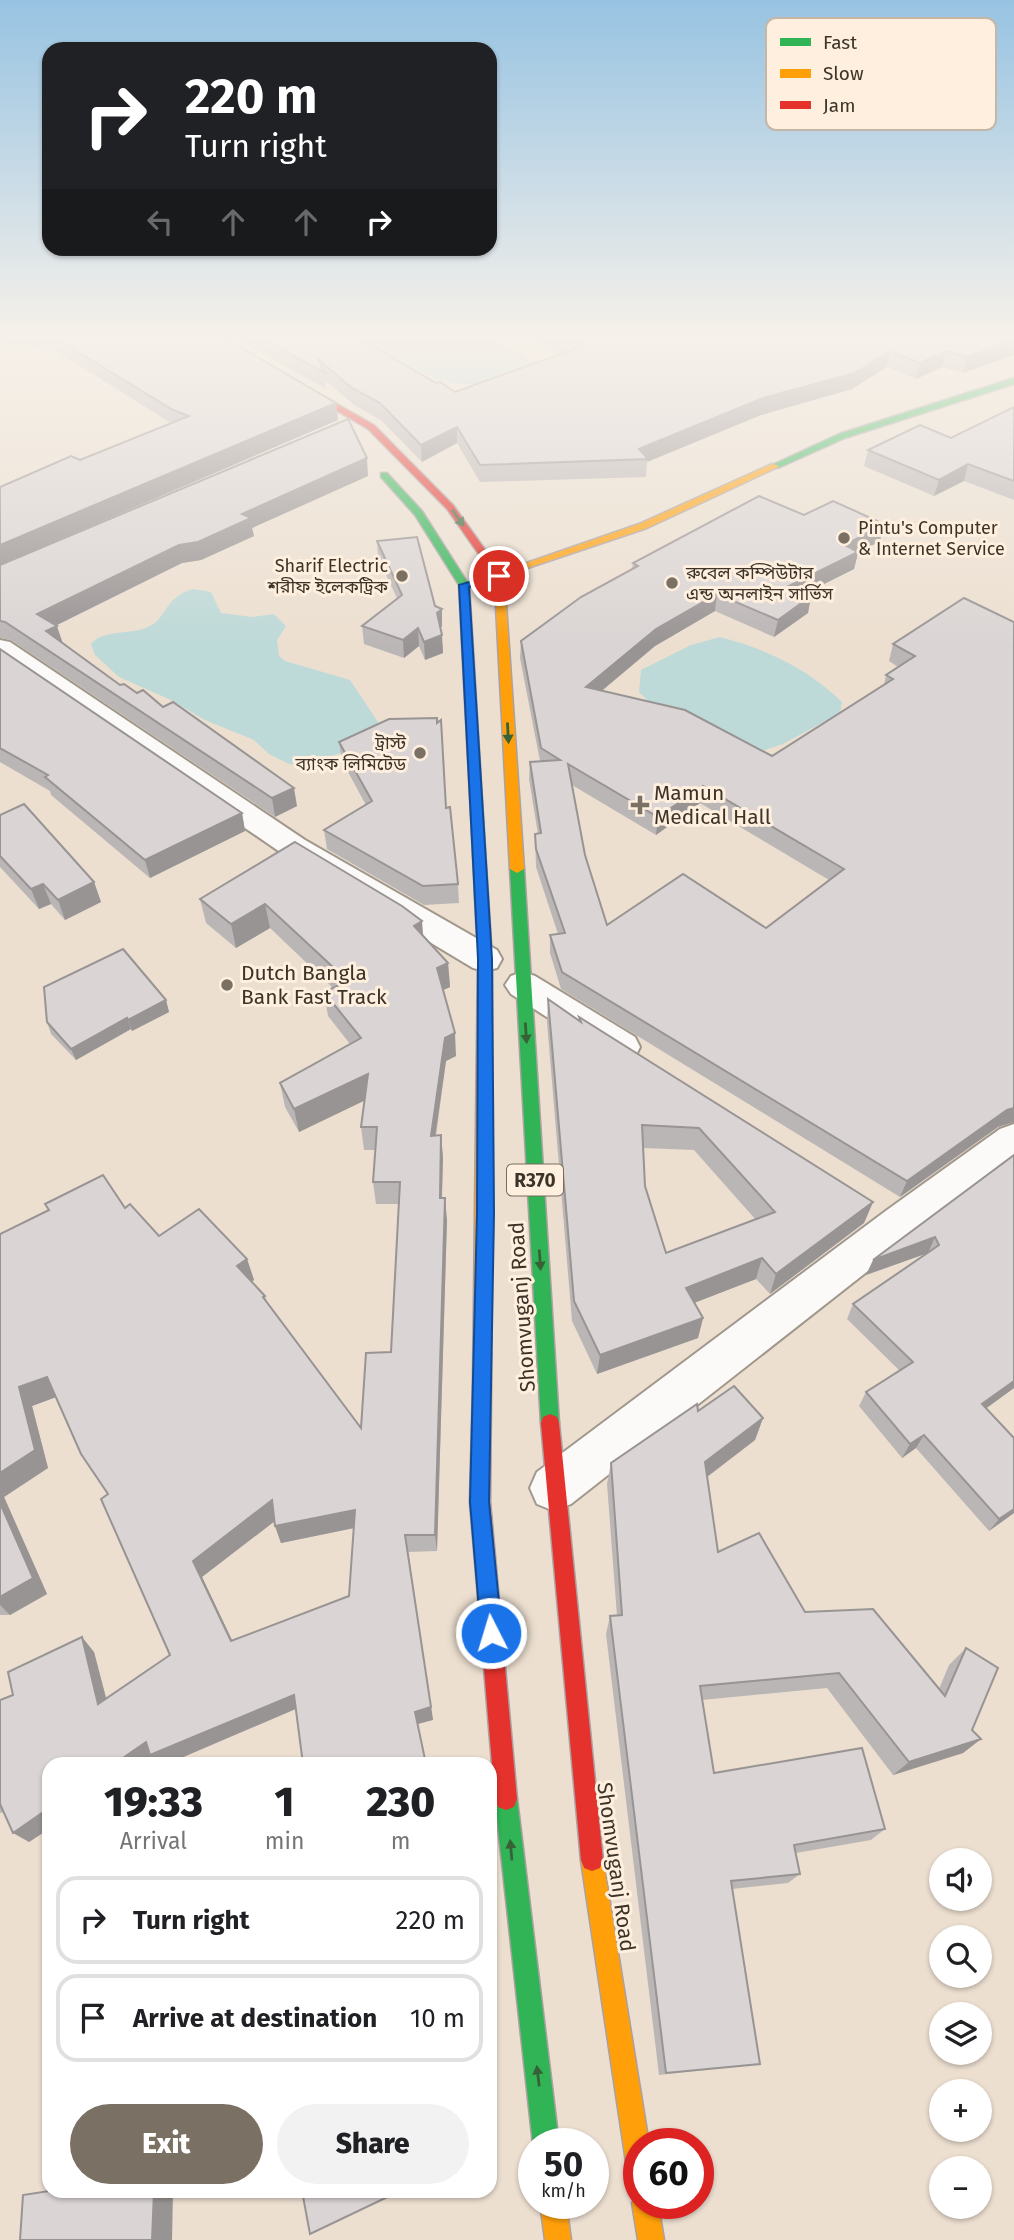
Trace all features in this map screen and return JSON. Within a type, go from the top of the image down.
[{"type":"main road","points":[[382,439],[450,507],[499,576]]},
{"type":"main road","points":[[464,585],[499,576],[643,526],[836,439]]},
{"type":"main road","name":"Shomvuganj Road","points":[[376,466],[419,513],[464,585],[485,959],[485,1213],[480,1502],[512,1869],[544,2128]]},
{"type":"main road","name":"Shomvuganj Road","points":[[499,576],[554,1489],[588,1831],[634,2128]]},
{"type":"main road","points":[[555,2219],[558,2240]]},
{"type":"main road","points":[[648,2219],[651,2240]]},
{"type":"street","points":[[0,648],[294,847],[485,959]]},
{"type":"street","points":[[523,985],[653,1066]]},
{"type":"street","points":[[554,1489],[901,1222],[1014,1140]]},
{"type":"street","points":[[866,1199],[901,1222]]},
{"type":"water","points":[[193,589],[211,592],[221,613],[253,617],[274,614],[286,626],[277,640],[279,656],[285,661],[350,680],[380,725],[344,752],[300,766],[289,764],[269,754],[254,740],[205,720],[171,700],[119,677],[95,655],[91,644],[96,639],[148,627],[159,619],[176,597]]},
{"type":"water","points":[[720,637],[770,654],[815,679],[842,702],[840,713],[783,744],[762,751],[702,735],[658,711],[639,692],[641,670],[691,645]]},
{"type":"building","points":[[133,439],[252,439],[0,545],[0,487],[71,456],[80,460]]},
{"type":"building","points":[[301,439],[358,439],[367,458],[242,514],[251,518],[198,542],[179,545],[37,614],[57,626],[46,631],[120,685],[124,684],[137,693],[143,690],[163,707],[173,702],[294,788],[272,798],[0,621],[0,565]]},
{"type":"building","points":[[415,439],[434,439],[421,445]]},
{"type":"building","points":[[464,439],[664,439],[639,449],[648,459],[480,465]]},
{"type":"building","points":[[892,439],[1014,439],[1014,481],[968,464],[939,480],[868,450]]},
{"type":"building","points":[[759,496],[804,515],[833,501],[884,524],[845,545],[858,552],[789,586],[811,596],[778,620],[717,594],[656,629],[586,687],[685,710],[772,756],[893,679],[886,675],[915,656],[893,644],[964,598],[1014,622],[1014,1108],[1007,1110],[907,1181],[562,972],[550,935],[565,933],[536,849],[535,834],[541,833],[530,762],[560,760],[541,748],[521,641],[581,597],[638,566],[633,563]],"holes":[[[568,764],[658,817],[703,786],[844,869],[766,928],[683,874],[607,925],[585,855]]]},
{"type":"building","points":[[417,537],[435,606],[442,609],[437,613],[442,635],[424,642],[418,628],[403,640],[362,626],[402,595],[377,541]]},
{"type":"building","points":[[0,649],[242,813],[145,860],[45,777],[48,775],[0,748]]},
{"type":"building","points":[[437,718],[437,723],[441,720],[446,808],[450,807],[458,884],[423,886],[324,830],[372,801],[339,742],[389,719]]},
{"type":"building","points":[[24,804],[94,882],[58,900],[43,884],[31,889],[0,856],[0,815]]},
{"type":"building","points":[[295,842],[402,906],[422,921],[414,926],[448,963],[437,968],[455,1033],[445,1038],[431,1136],[441,1135],[440,1198],[445,1198],[435,1535],[405,1535],[431,1707],[415,1712],[425,1757],[302,1757],[294,1695],[150,1755],[146,1742],[124,1757],[42,1757],[42,1813],[13,1833],[0,1804],[0,1700],[13,1695],[8,1672],[82,1637],[98,1704],[170,1655],[101,1499],[108,1494],[81,1454],[47,1377],[19,1387],[35,1450],[0,1473],[0,1234],[49,1210],[45,1204],[103,1175],[125,1208],[130,1204],[159,1236],[199,1209],[247,1259],[237,1266],[265,1296],[263,1297],[361,1428],[366,1353],[391,1352],[400,1182],[373,1182],[377,1127],[361,1127],[368,1074],[294,1109],[280,1083],[361,1038],[324,992],[348,981],[265,904],[231,924],[200,899]],"holes":[[[272,1500],[275,1526],[355,1510],[349,1596],[231,1641],[193,1561]]]},
{"type":"building","points":[[123,949],[166,1000],[71,1049],[47,1022],[44,987]]},
{"type":"building","points":[[548,999],[873,1202],[776,1274],[762,1258],[686,1288],[703,1318],[600,1355],[574,1301]],"holes":[[[642,1125],[699,1128],[775,1212],[666,1253],[645,1186]]]},
{"type":"building","points":[[1014,1155],[1014,1381],[982,1404],[1014,1438],[1014,1509],[999,1519],[924,1435],[910,1444],[866,1392],[913,1362],[853,1304],[939,1245],[935,1237],[873,1260]]},
{"type":"building","points":[[734,1386],[763,1418],[705,1462],[718,1552],[759,1533],[805,1612],[873,1609],[945,1696],[966,1648],[998,1668],[972,1730],[981,1739],[909,1762],[839,1673],[700,1686],[714,1773],[862,1748],[885,1829],[794,1845],[800,1874],[731,1881],[760,2064],[666,2073],[610,1616],[622,1615],[611,1463],[697,1404],[698,1411]]},
{"type":"building","points":[[0,1503],[33,1578],[0,1597]]},
{"type":"building","points":[[42,2192],[42,2198],[154,2198],[152,2240],[20,2240],[23,2195]]},
{"type":"building","points":[[303,2198],[385,2198],[310,2234]]},
{"type":"traffic: fast","points":[[775,466],[836,439]]},
{"type":"traffic: fast","points":[[384,475],[419,513],[464,585],[478,834]]},
{"type":"traffic: fast","points":[[517,869],[550,1423]]},
{"type":"traffic: fast","points":[[506,1799],[544,2128]]},
{"type":"traffic: slow","points":[[476,582],[643,526],[775,466]]},
{"type":"traffic: slow","points":[[500,588],[517,869]]},
{"type":"traffic: slow","points":[[478,834],[485,959],[482,1387]]},
{"type":"traffic: slow","points":[[592,1860],[634,2128]]},
{"type":"traffic: slow","points":[[555,2219],[558,2240]]},
{"type":"traffic: slow","points":[[648,2219],[651,2240]]},
{"type":"traffic: jam","points":[[382,439],[450,507],[499,576],[500,588]]},
{"type":"traffic: jam","points":[[482,1387],[480,1502],[506,1799]]},
{"type":"traffic: jam","points":[[550,1423],[592,1860]]},
{"type":"place","name":"Pintu's Computer & Internet Service","points":[[844,538]]},
{"type":"place","name":"Sharif Electric শরীফ ইলেকট্রিক","points":[[402,576]]},
{"type":"place","name":"রুবেল কম্পিউটার এন্ড অনলাইন সার্ভিস","points":[[672,583]]},
{"type":"place","name":"ট্রাস্ট ব্যাংক লিমিটেড","points":[[420,753]]},
{"type":"place","name":"Mamun Medical Hall","points":[[640,805]]},
{"type":"place","name":"Dutch Bangla Bank Fast Track","points":[[227,985]]},
{"type":"route","points":[[491,1633],[480,1502],[485,1213],[485,959],[464,585],[499,576]]}]
